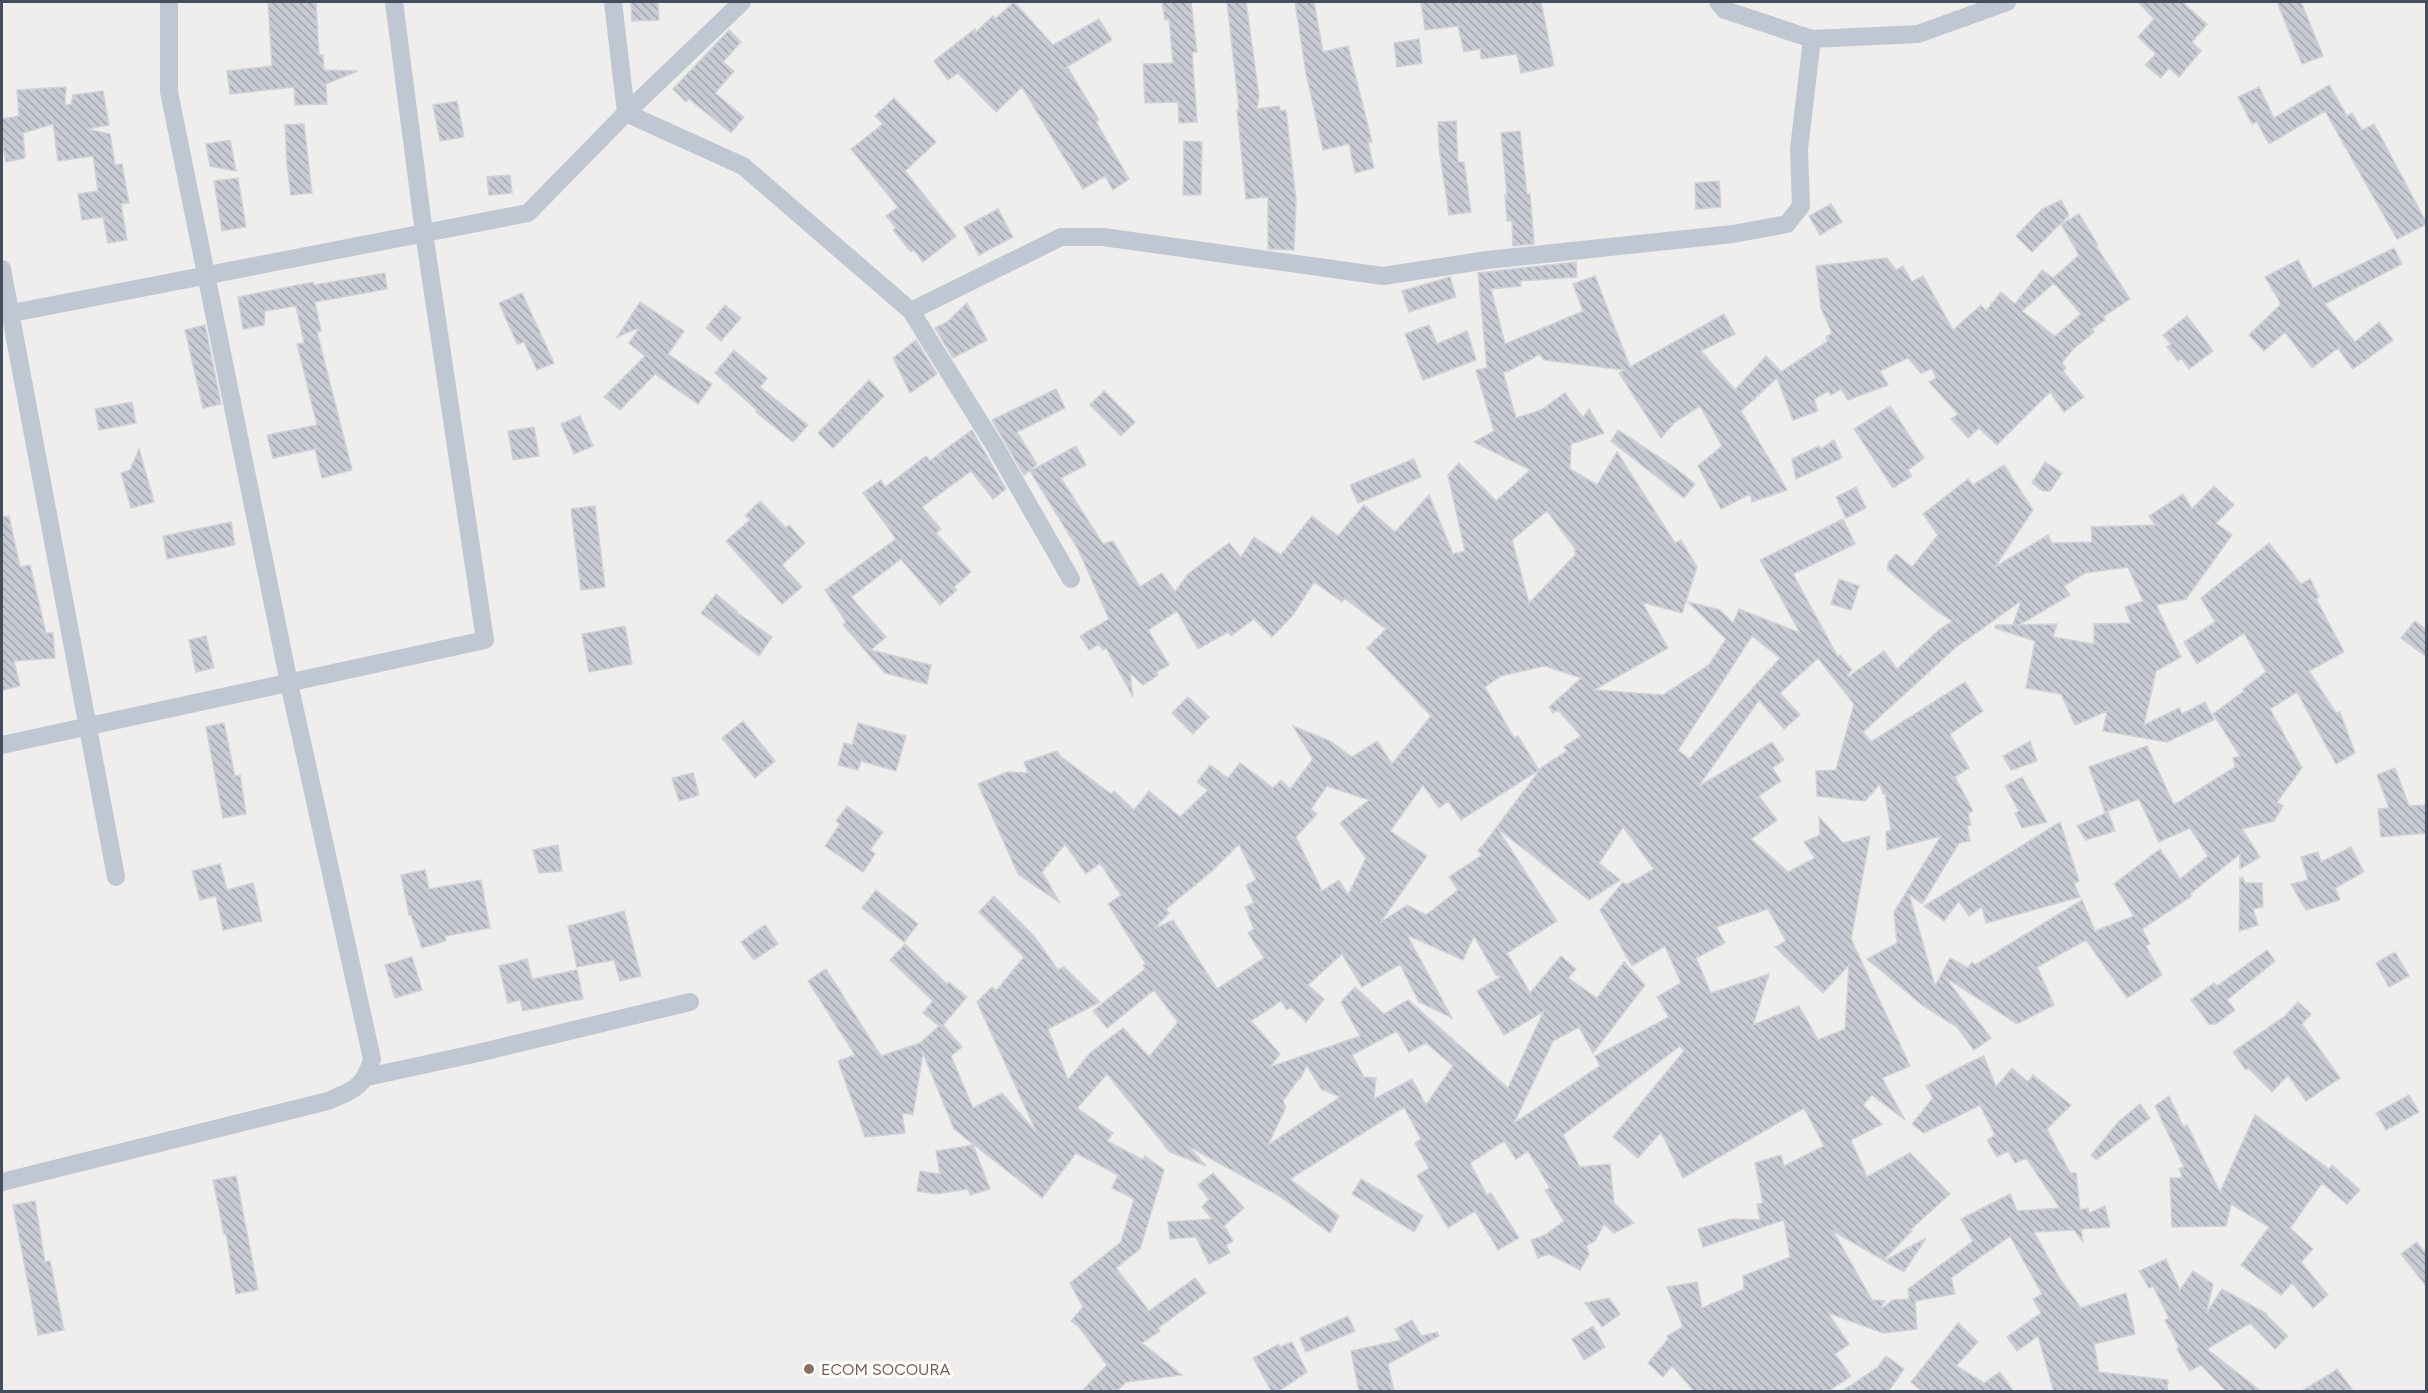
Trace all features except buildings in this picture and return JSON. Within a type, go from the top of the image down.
[{"type":"street","points":[[169,2],[169,92],[289,683],[372,1059],[367,1077]]},
{"type":"street","points":[[2,746],[485,640],[424,233],[394,2]]},
{"type":"street","points":[[613,2],[626,112]]},
{"type":"street","points":[[6,314],[528,213],[626,112],[742,2]]},
{"type":"street","points":[[1718,2],[1725,10],[1812,39],[1918,34],[2007,2]]},
{"type":"street","points":[[911,311],[1061,237],[1103,237],[1383,276],[1487,260],[1733,234],[1787,224],[1801,206],[1799,149],[1812,39]]},
{"type":"street","points":[[626,112],[743,166],[911,311],[996,448],[1071,579]]},
{"type":"street","points":[[2,269],[6,314],[116,877]]},
{"type":"street","points":[[2,1182],[328,1101],[351,1091],[367,1077],[690,1002]]},
{"type":"place","name":"ECOM SOCOURA","points":[[809,1369]]}]
